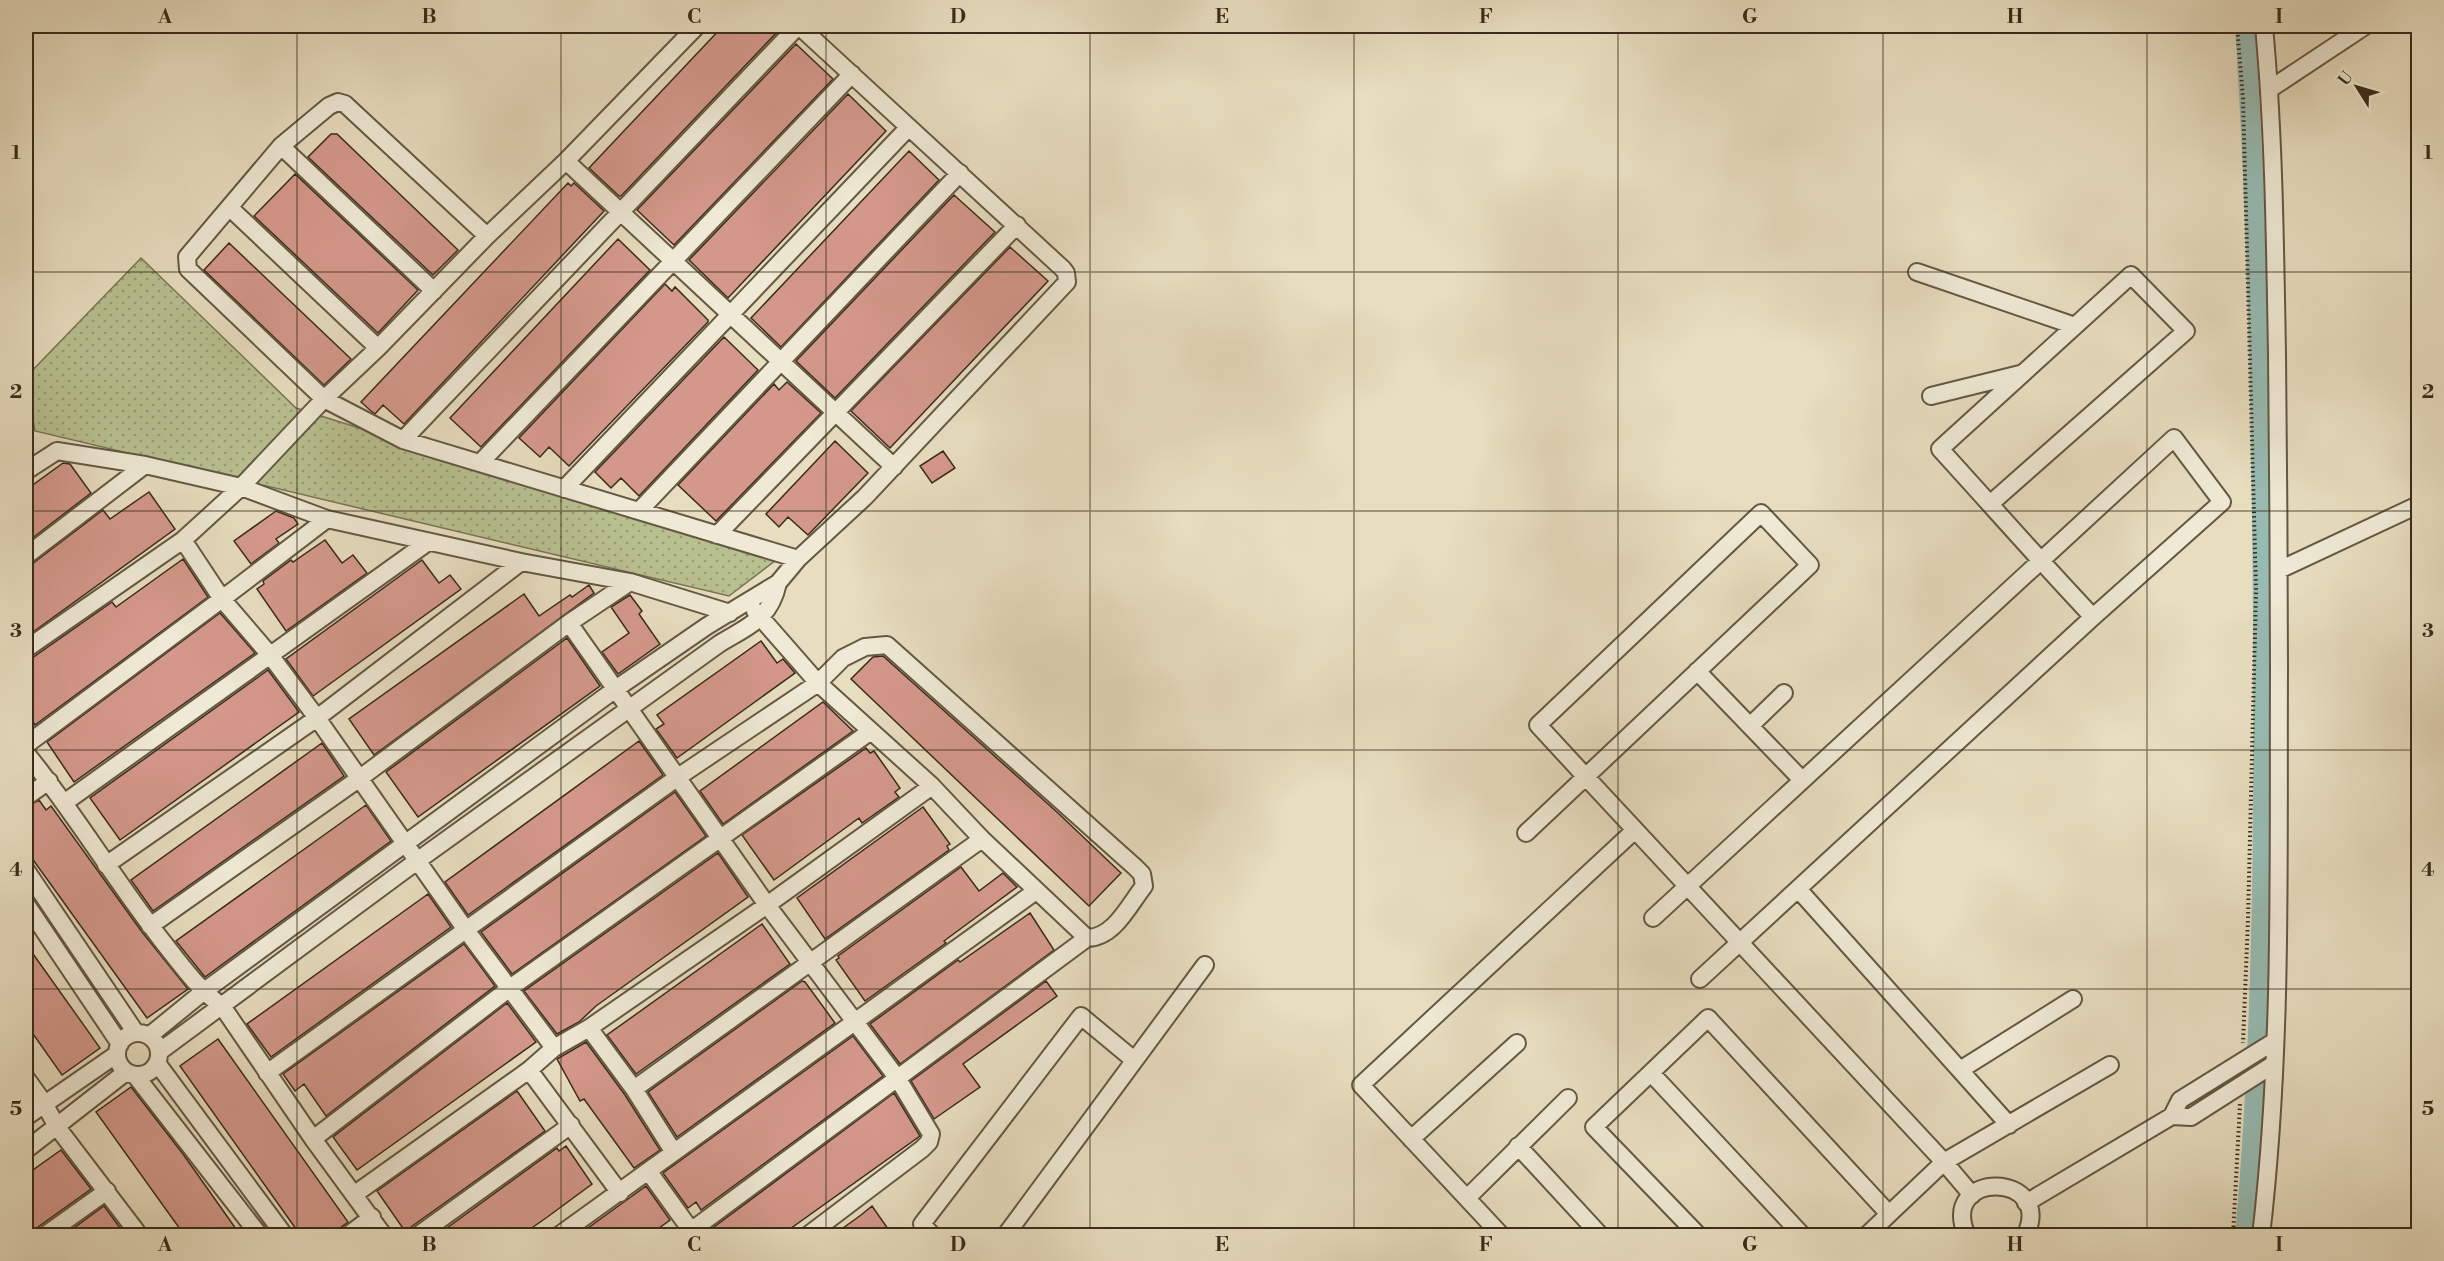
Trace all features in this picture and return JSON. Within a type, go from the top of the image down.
[{"type":"street","points":[[26,649],[183,540],[241,487],[324,399],[378,348],[487,236],[566,161],[697,26]]},
{"type":"street","points":[[26,1116],[118,1049],[127,1036],[143,1034],[203,992],[617,688],[707,626],[778,583],[798,559],[894,467],[1067,282],[1066,273],[1017,225],[798,26],[403,440]]},
{"type":"street","points":[[2261,1236],[2270,1158],[2278,946],[2279,570],[2275,212],[2270,89],[2264,26]]},
{"type":"street","points":[[2270,89],[2365,26]]},
{"type":"street","points":[[480,463],[852,74]]},
{"type":"street","points":[[487,236],[345,104],[338,102],[329,106],[281,146],[187,257],[186,263],[188,269],[324,399],[403,440],[798,559]]},
{"type":"street","points":[[564,489],[909,127]]},
{"type":"street","points":[[281,146],[434,291]]},
{"type":"street","points":[[566,161],[894,467]]},
{"type":"street","points":[[639,511],[960,173]]},
{"type":"street","points":[[230,208],[378,348]]},
{"type":"street","points":[[717,535],[1017,225]]},
{"type":"street","points":[[1917,272],[2075,327]]},
{"type":"street","points":[[1990,504],[2186,331],[2131,275],[1940,449],[2039,560],[2093,617]]},
{"type":"street","points":[[1930,396],[2024,374]]},
{"type":"street","points":[[1653,918],[2174,438],[2222,502],[2093,617],[1700,980]]},
{"type":"street","points":[[26,471],[57,451],[145,465],[241,487],[327,519],[521,562],[630,582],[730,612]]},
{"type":"street","points":[[26,556],[145,465]]},
{"type":"street","points":[[2279,570],[2418,505]]},
{"type":"street","points":[[1526,832],[1585,776],[1810,565],[1761,513],[1538,725],[1585,776],[1687,886],[1944,1162],[1972,1195]]},
{"type":"street","points":[[26,745],[327,519]]},
{"type":"street","points":[[183,540],[222,599],[270,655],[317,718],[466,930],[554,1048]]},
{"type":"street","points":[[64,803],[428,542]]},
{"type":"street","points":[[106,865],[317,718],[521,562]]},
{"type":"street","points":[[150,926],[360,778],[570,623],[630,582]]},
{"type":"street","points":[[26,1150],[130,1073],[147,1073],[158,1058],[222,1006],[417,861],[719,644],[762,617],[771,606],[778,583]]},
{"type":"street","points":[[746,604],[762,617],[818,683],[932,786],[982,839],[1087,939]]},
{"type":"street","points":[[570,623],[767,905],[898,1079],[929,1127],[931,1134],[929,1143],[807,1236]]},
{"type":"street","points":[[707,626],[719,644]]},
{"type":"street","points":[[267,1073],[678,777],[818,683],[843,658],[865,647],[887,645],[1135,867],[1142,874],[1144,886],[1108,931],[1097,938],[1087,939],[690,1234],[649,1172]]},
{"type":"street","points":[[1697,671],[1802,780]]},
{"type":"street","points":[[1750,726],[1784,693]]},
{"type":"street","points":[[313,1139],[510,988],[871,730]]},
{"type":"street","points":[[26,753],[49,781],[150,926],[203,992],[222,1006],[313,1139],[384,1236]]},
{"type":"street","points":[[26,797],[49,781]]},
{"type":"street","points":[[355,1194],[529,1070],[554,1048],[589,1028],[767,905],[932,786]]},
{"type":"street","points":[[1502,1236],[1361,1085],[1635,830]]},
{"type":"street","points":[[634,1089],[982,839]]},
{"type":"street","points":[[26,870],[143,1034],[156,1042],[158,1058],[285,1236]]},
{"type":"street","points":[[1798,889],[2009,1125]]},
{"type":"street","points":[[558,1236],[1036,891]]},
{"type":"street","points":[[26,904],[118,1049],[119,1064],[130,1073],[260,1236]]},
{"type":"street","points":[[1005,1236],[1205,965]]},
{"type":"street","points":[[1960,1070],[2073,999]]},
{"type":"street","points":[[933,1236],[922,1224],[1081,1016],[1134,1060]]},
{"type":"street","points":[[1699,1236],[1594,1127],[1708,1018],[1889,1214]]},
{"type":"street","points":[[589,1028],[634,1089],[673,1151]]},
{"type":"street","points":[[2026,1203],[2172,1116],[2180,1100],[2275,1041]]},
{"type":"street","points":[[1411,1139],[1517,1043]]},
{"type":"street","points":[[2172,1116],[2191,1117],[2274,1064]]},
{"type":"street","points":[[1866,1236],[1944,1162],[2110,1065]]},
{"type":"street","points":[[529,1070],[620,1193]]},
{"type":"street","points":[[1651,1073],[1803,1236]]},
{"type":"street","points":[[26,1078],[44,1103],[57,1127],[140,1236]]},
{"type":"street","points":[[1467,1198],[1568,1098]]},
{"type":"street","points":[[417,1236],[570,1125]]},
{"type":"street","points":[[1518,1146],[1601,1236]]},
{"type":"street","points":[[1967,1236],[1963,1224],[1966,1203],[1979,1189],[2001,1185],[2020,1194],[2026,1203],[2030,1221],[2025,1236]]},
{"type":"street","points":[[44,1236],[107,1191]]},
{"type":"street","points":[[347,1236],[372,1217]]},
{"type":"path","points":[[2237,26],[2243,99],[2256,591],[2248,919],[2242,1048]]},
{"type":"path","points":[[2234,1236],[2240,1095]]},
{"type":"green space","points":[[141,258],[296,408],[776,560],[729,596],[35,431],[26,377]]},
{"type":"building","points":[[723,26],[776,26],[780,29],[619,196],[589,168]]},
{"type":"building","points":[[796,44],[833,79],[674,245],[637,210]]},
{"type":"building","points":[[848,94],[886,131],[728,298],[689,260]]},
{"type":"building","points":[[331,134],[337,134],[458,250],[433,275],[308,157]]},
{"type":"building","points":[[909,151],[939,180],[781,347],[751,318]]},
{"type":"building","points":[[295,174],[418,290],[378,333],[254,216]]},
{"type":"building","points":[[568,183],[571,186],[574,183],[604,211],[404,424],[383,405],[375,414],[361,402]]},
{"type":"building","points":[[954,195],[995,232],[835,398],[796,361]]},
{"type":"building","points":[[618,239],[650,270],[481,447],[450,418]]},
{"type":"building","points":[[229,243],[351,359],[324,385],[204,270]]},
{"type":"building","points":[[1010,247],[1048,281],[890,448],[851,411]]},
{"type":"building","points":[[665,284],[672,291],[675,287],[708,322],[569,466],[549,447],[540,457],[519,438]]},
{"type":"building","points":[[724,337],[758,370],[639,496],[621,478],[611,488],[595,472]]},
{"type":"building","points":[[787,382],[821,413],[716,521],[678,485],[774,384],[779,390]]},
{"type":"building","points":[[835,441],[868,473],[808,535],[788,517],[779,527],[766,514]]},
{"type":"building","points":[[943,451],[955,468],[932,483],[920,466]]},
{"type":"building","points":[[63,463],[70,464],[91,493],[26,543],[26,490]]},
{"type":"building","points":[[149,492],[175,529],[26,637],[26,566],[32,564],[103,510],[110,519]]},
{"type":"building","points":[[276,511],[294,518],[298,524],[276,539],[279,543],[251,564],[234,541]]},
{"type":"building","points":[[325,540],[342,563],[353,555],[367,573],[286,631],[257,589],[264,584],[263,581],[291,560],[293,562]]},
{"type":"building","points":[[183,559],[208,597],[35,725],[26,711],[26,659],[32,658],[112,602],[116,607]]},
{"type":"building","points":[[422,560],[439,583],[450,575],[461,589],[313,696],[286,659]]},
{"type":"building","points":[[589,585],[594,593],[374,755],[349,719],[524,594],[539,616]]},
{"type":"building","points":[[630,595],[642,611],[639,614],[660,644],[618,674],[602,652],[629,633],[611,607]]},
{"type":"building","points":[[220,613],[255,653],[74,782],[47,742]]},
{"type":"building","points":[[567,638],[600,686],[418,817],[386,772]]},
{"type":"building","points":[[761,641],[777,663],[783,659],[795,673],[677,758],[656,729],[664,724],[657,715]]},
{"type":"building","points":[[883,656],[1058,813],[1121,873],[1089,906],[851,679],[873,657]]},
{"type":"building","points":[[268,670],[299,712],[120,840],[90,798]]},
{"type":"building","points":[[823,702],[853,731],[723,824],[700,791]]},
{"type":"building","points":[[639,741],[663,775],[468,915],[445,882]]},
{"type":"building","points":[[322,743],[344,776],[153,911],[131,880]]},
{"type":"building","points":[[866,748],[870,753],[874,751],[900,788],[895,792],[899,797],[862,823],[859,818],[774,880],[742,835]]},
{"type":"building","points":[[675,792],[706,836],[512,974],[481,932]]},
{"type":"building","points":[[39,800],[46,810],[51,806],[142,932],[188,989],[147,1018],[26,850],[26,807]]},
{"type":"building","points":[[366,805],[391,841],[205,977],[176,941]]},
{"type":"building","points":[[923,807],[950,844],[947,846],[949,850],[825,939],[797,898]]},
{"type":"building","points":[[718,853],[748,897],[596,1006],[579,1022],[557,1034],[524,991]]},
{"type":"building","points":[[961,867],[979,891],[1003,873],[1017,887],[944,941],[946,943],[865,1001],[836,960],[838,956]]},
{"type":"building","points":[[428,894],[451,927],[271,1057],[247,1024]]},
{"type":"building","points":[[1030,913],[1054,950],[900,1064],[870,1024],[958,960],[960,962]]},
{"type":"building","points":[[762,924],[790,964],[636,1074],[607,1035]]},
{"type":"building","points":[[26,944],[100,1048],[62,1075],[26,1024]]},
{"type":"building","points":[[464,944],[495,986],[326,1116],[304,1084],[295,1091],[283,1074]]},
{"type":"building","points":[[802,981],[835,1023],[677,1137],[648,1092]]},
{"type":"building","points":[[1046,981],[1057,996],[963,1064],[980,1087],[934,1119],[911,1081]]},
{"type":"building","points":[[507,1003],[536,1042],[357,1170],[333,1137]]},
{"type":"building","points":[[853,1036],[883,1076],[701,1210],[696,1202],[688,1208],[663,1173]]},
{"type":"building","points":[[218,1039],[348,1222],[340,1228],[337,1236],[301,1236],[180,1066]]},
{"type":"building","points":[[586,1042],[625,1095],[660,1150],[634,1168],[584,1099],[580,1101],[557,1059]]},
{"type":"building","points":[[131,1087],[183,1154],[241,1236],[185,1236],[96,1112]]},
{"type":"building","points":[[517,1091],[545,1131],[411,1227],[407,1234],[377,1191]]},
{"type":"building","points":[[894,1093],[920,1136],[780,1236],[720,1236],[714,1227]]},
{"type":"building","points":[[566,1146],[592,1184],[520,1236],[436,1236],[557,1148],[559,1151]]},
{"type":"building","points":[[61,1150],[91,1189],[38,1227],[34,1236],[30,1236],[26,1230],[26,1175]]},
{"type":"building","points":[[646,1186],[670,1220],[648,1236],[577,1236]]},
{"type":"building","points":[[104,1206],[126,1236],[63,1236]]},
{"type":"building","points":[[872,1206],[893,1236],[832,1236],[861,1215]]},
{"type":"waterway","points":[[2245,26],[2258,330],[2262,482],[2263,709],[2259,1010],[2245,1236]]}]
